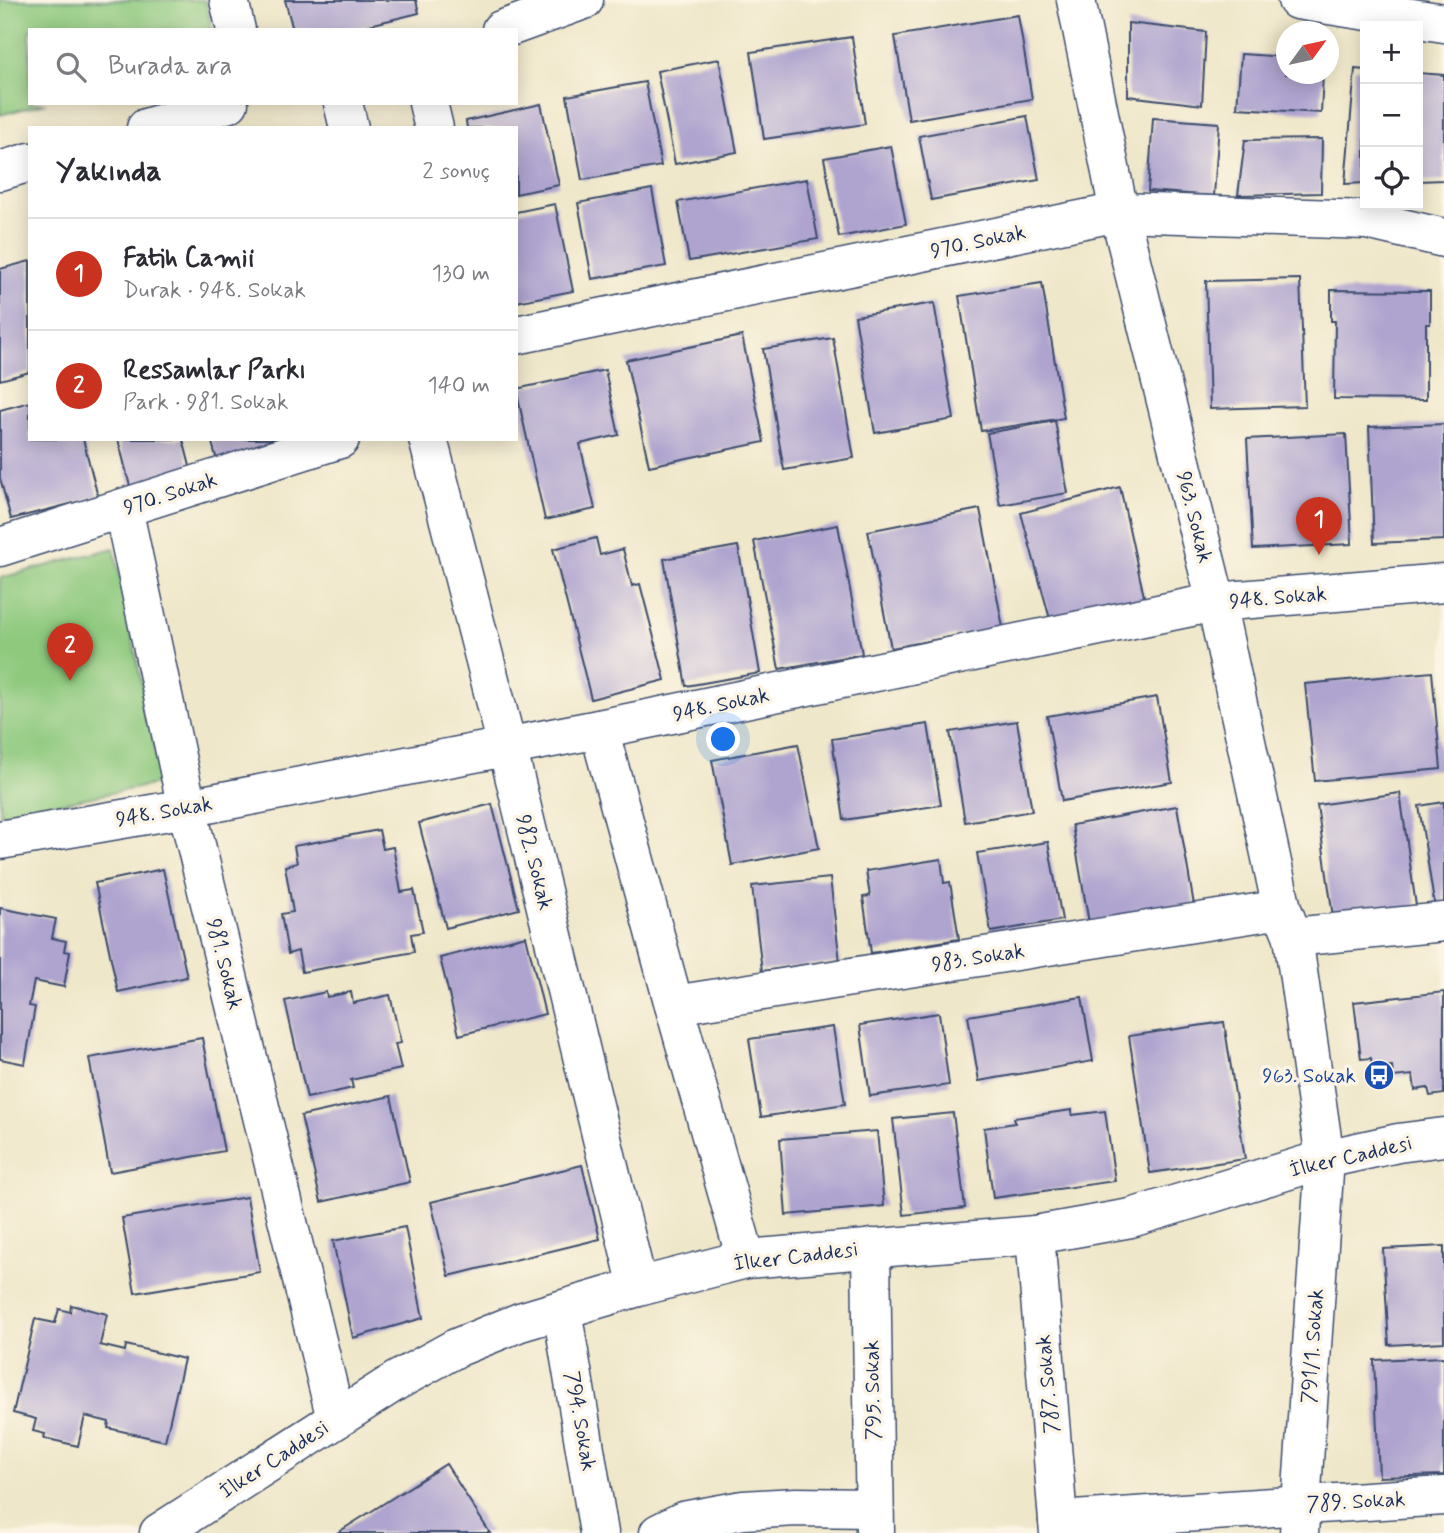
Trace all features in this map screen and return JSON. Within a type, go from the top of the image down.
[{"type":"street","points":[[229,0],[236,28]]},
{"type":"street","points":[[507,28],[584,0]]},
{"type":"street","name":"963. Sokak","points":[[1076,0],[1119,212],[1216,603],[1287,923],[1325,1159]]},
{"type":"street","points":[[1297,0],[1444,23]]},
{"type":"street","points":[[153,126],[222,105]]},
{"type":"street","points":[[343,105],[349,126]]},
{"type":"street","points":[[428,105],[434,126]]},
{"type":"street","points":[[0,171],[28,163]]},
{"type":"street","name":"970. Sokak","points":[[518,335],[1119,212],[1367,220],[1444,238]]},
{"type":"street","name":"970. Sokak","points":[[0,547],[334,441]]},
{"type":"street","name":"982. Sokak","points":[[429,441],[507,746],[638,1287]]},
{"type":"street","name":"981. Sokak","points":[[123,508],[187,808],[336,1419]]},
{"type":"street","name":"948. Sokak","points":[[0,840],[187,808],[599,729],[1216,603],[1444,583]]},
{"type":"street","points":[[599,729],[746,1259]]},
{"type":"street","name":"983. Sokak","points":[[674,1005],[1287,923],[1444,922]]},
{"type":"street","name":"İlker Caddesi","points":[[159,1533],[396,1381],[456,1348],[520,1322],[746,1259],[1035,1235],[1131,1218],[1325,1159],[1398,1143],[1444,1137]]},
{"type":"street","name":"791/1. Sokak","points":[[1300,1519],[1325,1159]]},
{"type":"street","name":"787. Sokak","points":[[1035,1235],[1059,1527]]},
{"type":"street","name":"795. Sokak","points":[[871,1248],[874,1520]]},
{"type":"street","name":"794. Sokak","points":[[562,1310],[599,1533]]},
{"type":"street","name":"789. Sokak","points":[[1059,1527],[1300,1519],[1444,1496]]},
{"type":"street","points":[[659,1533],[683,1521],[743,1510],[796,1507],[874,1520]]},
{"type":"green space","points":[[0,0],[205,0],[212,28],[28,28],[28,105],[38,105],[0,115]]},
{"type":"green space","points":[[114,548],[162,783],[0,815],[0,578]]},
{"type":"building","points":[[285,0],[416,0],[419,13],[357,28],[292,28]]},
{"type":"building","points":[[1018,15],[1032,99],[909,120],[895,36]]},
{"type":"building","points":[[1128,23],[1206,32],[1202,105],[1128,96]]},
{"type":"building","points":[[852,37],[865,124],[764,139],[751,52]]},
{"type":"building","points":[[1241,54],[1276,56],[1276,84],[1322,84],[1321,113],[1237,108]]},
{"type":"building","points":[[719,59],[737,152],[675,164],[657,71]]},
{"type":"building","points":[[1355,69],[1360,70],[1360,183],[1345,184]]},
{"type":"building","points":[[1423,73],[1444,75],[1444,180],[1423,181]]},
{"type":"building","points":[[645,82],[661,166],[582,180],[567,96]]},
{"type":"building","points":[[541,104],[559,185],[518,194],[518,126],[467,126],[466,121]]},
{"type":"building","points":[[1027,116],[1039,180],[931,200],[919,136]]},
{"type":"building","points":[[1153,118],[1219,123],[1214,196],[1148,191]]},
{"type":"building","points":[[1322,139],[1321,193],[1238,195],[1245,140]]},
{"type":"building","points":[[891,146],[906,224],[839,237],[824,158]]},
{"type":"building","points":[[807,179],[818,239],[689,261],[678,202]]},
{"type":"building","points":[[652,189],[666,266],[592,279],[578,203]]},
{"type":"building","points":[[555,204],[573,291],[518,302],[518,212]]},
{"type":"building","points":[[28,262],[28,373],[0,380],[0,269]]},
{"type":"building","points":[[1300,279],[1305,406],[1210,409],[1206,281]]},
{"type":"building","points":[[1042,283],[1064,418],[981,431],[959,296]]},
{"type":"building","points":[[1331,290],[1430,291],[1430,324],[1426,324],[1426,400],[1334,399],[1335,321],[1331,321]]},
{"type":"building","points":[[934,303],[954,419],[875,433],[855,316]]},
{"type":"building","points":[[742,336],[764,442],[649,466],[626,360]]},
{"type":"building","points":[[833,338],[854,458],[784,470],[763,349]]},
{"type":"building","points":[[605,370],[619,435],[580,444],[595,509],[545,520],[518,389]]},
{"type":"building","points":[[28,403],[28,441],[84,441],[98,497],[11,519],[0,478],[0,410]]},
{"type":"building","points":[[1055,421],[1068,493],[1000,505],[987,433]]},
{"type":"building","points":[[1444,424],[1444,540],[1374,543],[1369,427]]},
{"type":"building","points":[[1346,434],[1352,544],[1253,549],[1247,439]]},
{"type":"building","points":[[119,441],[184,441],[192,474],[131,490]]},
{"type":"building","points":[[212,441],[299,441],[218,464]]},
{"type":"building","points":[[1120,487],[1145,601],[1050,619],[1021,513]]},
{"type":"building","points":[[980,509],[1003,627],[891,648],[868,531]]},
{"type":"building","points":[[838,525],[862,654],[779,669],[754,541]]},
{"type":"building","points":[[596,538],[600,555],[623,549],[632,586],[640,584],[665,680],[591,699],[553,549]]},
{"type":"building","points":[[738,546],[760,673],[686,686],[664,559]]},
{"type":"building","points":[[1432,672],[1441,769],[1315,781],[1305,684]]},
{"type":"building","points":[[1157,697],[1172,782],[1062,801],[1047,716]]},
{"type":"building","points":[[1017,721],[1032,811],[965,822],[950,732]]},
{"type":"building","points":[[928,724],[941,805],[844,820],[832,739]]},
{"type":"building","points":[[798,744],[819,848],[732,865],[712,760]]},
{"type":"building","points":[[1400,793],[1417,913],[1334,924],[1317,805]]},
{"type":"building","points":[[1444,802],[1444,914],[1436,915],[1419,806]]},
{"type":"building","points":[[492,804],[519,909],[446,928],[419,823]]},
{"type":"building","points":[[1177,806],[1194,905],[1089,923],[1072,825]]},
{"type":"building","points":[[379,830],[383,849],[393,847],[401,892],[414,890],[423,932],[411,934],[414,952],[302,972],[298,951],[288,954],[281,914],[293,912],[285,866],[297,863],[294,846]]},
{"type":"building","points":[[1048,842],[1062,920],[991,932],[977,853]]},
{"type":"building","points":[[941,859],[944,883],[950,882],[959,939],[871,953],[863,897],[870,896],[866,871]]},
{"type":"building","points":[[163,869],[187,977],[118,992],[95,883]]},
{"type":"building","points":[[830,878],[840,962],[762,971],[752,886]]},
{"type":"building","points":[[0,908],[56,919],[52,938],[66,941],[64,951],[70,952],[64,987],[34,981],[29,1006],[35,1007],[25,1064],[0,1059]]},
{"type":"building","points":[[526,936],[545,1014],[459,1035],[440,958]]},
{"type":"building","points":[[326,992],[327,997],[351,992],[353,1003],[390,995],[401,1043],[395,1044],[401,1069],[351,1080],[353,1088],[307,1098],[285,1001]]},
{"type":"building","points":[[1444,992],[1444,1094],[1430,1096],[1428,1088],[1415,1090],[1413,1075],[1393,1077],[1392,1066],[1372,1068],[1371,1058],[1361,1059],[1354,1002]]},
{"type":"building","points":[[1082,997],[1093,1061],[979,1081],[968,1016]]},
{"type":"building","points":[[939,1013],[949,1085],[870,1096],[860,1025]]},
{"type":"building","points":[[1224,1022],[1245,1159],[1150,1173],[1129,1036]]},
{"type":"building","points":[[833,1027],[845,1104],[761,1117],[749,1039]]},
{"type":"building","points":[[202,1038],[224,1151],[110,1172],[89,1058]]},
{"type":"building","points":[[391,1096],[410,1182],[321,1202],[301,1116]]},
{"type":"building","points":[[1072,1110],[1072,1115],[1105,1111],[1115,1181],[993,1198],[984,1128],[1015,1123],[1014,1118]]},
{"type":"building","points":[[953,1113],[965,1208],[904,1215],[893,1119]]},
{"type":"building","points":[[877,1131],[884,1206],[786,1215],[780,1139]]},
{"type":"building","points":[[582,1165],[600,1239],[449,1276],[431,1202]]},
{"type":"building","points":[[247,1197],[260,1272],[135,1293],[122,1218]]},
{"type":"building","points":[[405,1227],[423,1318],[353,1338],[333,1241]]},
{"type":"building","points":[[1444,1246],[1444,1342],[1389,1345],[1383,1249]]},
{"type":"building","points":[[71,1305],[107,1314],[100,1345],[125,1351],[126,1345],[184,1359],[165,1441],[108,1428],[109,1422],[85,1416],[78,1446],[44,1438],[45,1434],[33,1431],[36,1419],[13,1413],[35,1319],[55,1323],[59,1309],[70,1312]]},
{"type":"building","points":[[1444,1357],[1444,1475],[1379,1477],[1374,1360]]},
{"type":"building","points":[[446,1464],[490,1533],[337,1533],[375,1509]]},
{"type":"place","name":"Fatih Camii","points":[[1319,555]]},
{"type":"place","name":"Ressamlar Parkı","points":[[70,681]]},
{"type":"place","name":"963. Sokak","points":[[1379,1075]]}]
